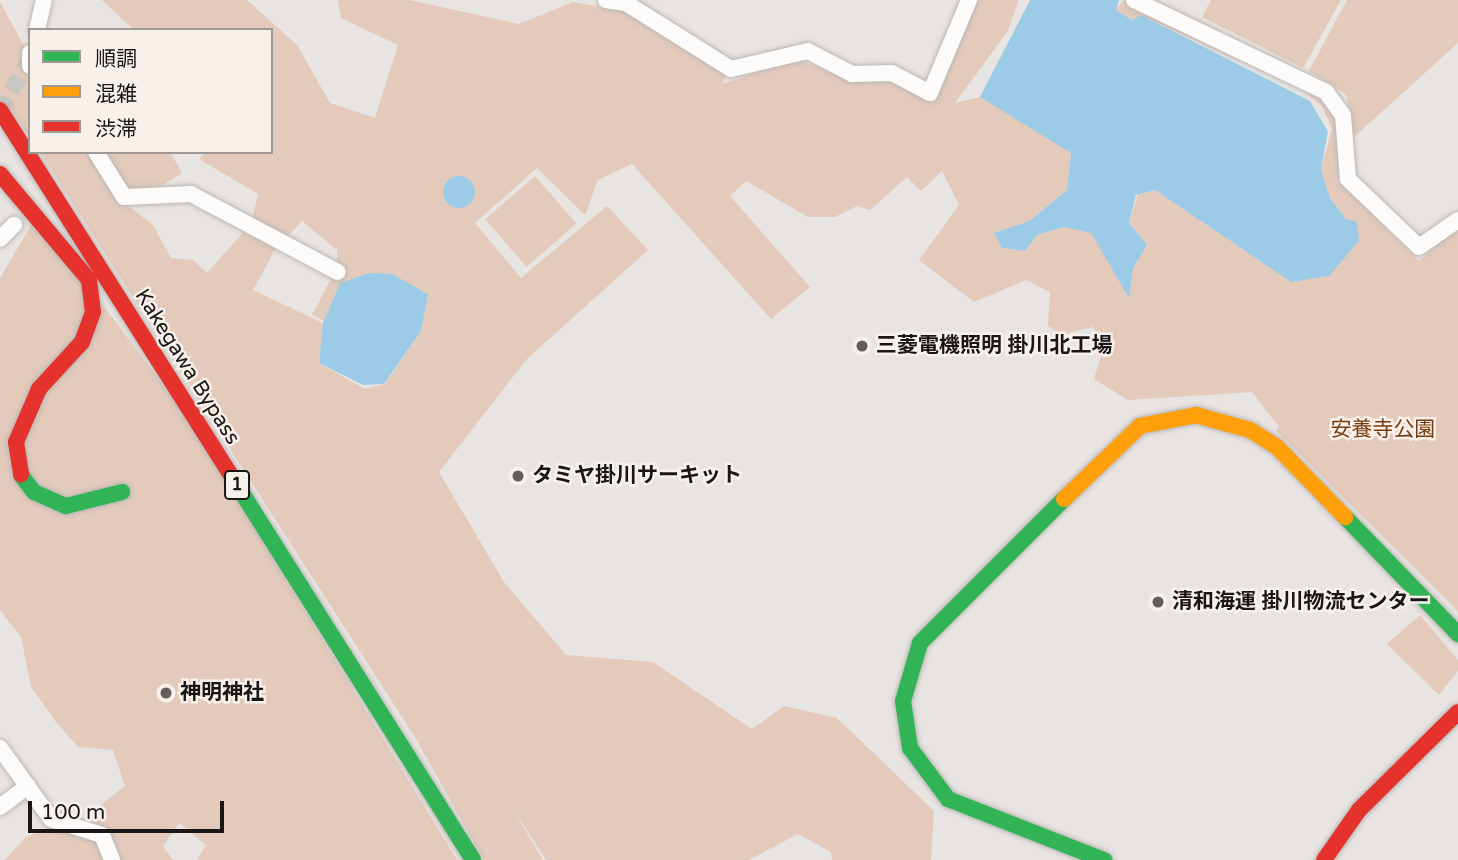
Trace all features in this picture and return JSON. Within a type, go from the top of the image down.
[{"type":"main road","name":"Kakegawa Bypass","points":[[0,110],[473,860]]},
{"type":"main road","points":[[0,174],[89,280],[93,312],[82,342],[39,388],[16,442],[17,470],[34,492],[66,506],[122,492]]},
{"type":"main road","points":[[1104,860],[948,799],[910,748],[903,701],[920,643],[944,615],[1140,426],[1196,415],[1250,430],[1277,447],[1458,634]]},
{"type":"main road","points":[[1324,860],[1359,810],[1458,712]]},
{"type":"street","points":[[37,28],[44,0]]},
{"type":"street","points":[[606,0],[625,3],[732,69],[808,51],[852,74],[892,74],[930,93],[969,0]]},
{"type":"street","points":[[1134,0],[1325,92],[1343,116],[1348,179],[1419,247],[1458,220]]},
{"type":"street","points":[[97,154],[124,197],[191,194],[338,272]]},
{"type":"street","points":[[0,239],[14,225]]},
{"type":"street","points":[[0,748],[59,825],[102,835],[113,860]]},
{"type":"street","points":[[0,807],[28,786]]},
{"type":"green space","name":"安養寺公園","points":[[102,0],[247,0],[297,45],[330,103],[375,118],[398,45],[341,18],[338,0],[409,0],[519,24],[573,2],[622,11],[726,76],[722,84],[799,59],[848,81],[895,77],[931,102],[974,0],[1019,0],[1007,32],[955,103],[980,97],[1051,135],[1071,154],[1067,190],[1029,221],[995,233],[1037,235],[1065,227],[1091,233],[1133,268],[1147,245],[1129,223],[1138,194],[1155,190],[1291,282],[1329,275],[1359,240],[1330,198],[1321,169],[1332,129],[1322,106],[1300,88],[1141,15],[1132,20],[1115,10],[1125,0],[1324,95],[1339,120],[1338,181],[1419,261],[1458,226],[1458,611],[1276,431],[1279,427],[1252,392],[1128,400],[1094,379],[1104,346],[1093,327],[1061,335],[1048,326],[1050,292],[1026,280],[974,302],[919,260],[959,205],[942,171],[921,191],[907,177],[870,210],[857,206],[835,217],[808,217],[746,181],[730,196],[810,287],[771,319],[632,164],[598,180],[585,215],[537,168],[475,223],[521,278],[607,206],[648,250],[526,360],[439,472],[504,582],[566,655],[653,662],[752,729],[784,706],[837,718],[934,811],[931,860],[832,860],[831,852],[798,834],[749,860],[546,860],[510,804],[543,860],[484,860],[416,739],[41,154],[92,154],[121,200],[153,225],[171,258],[193,260],[207,273],[246,229],[277,246],[253,290],[323,323],[319,363],[365,389],[385,384],[421,331],[427,293],[396,277],[369,273],[340,283],[324,321],[312,315],[337,267],[337,250],[302,221],[287,237],[252,221],[258,194],[199,159],[203,154],[273,154],[273,28],[132,28]]},
{"type":"green space","points":[[1211,0],[1341,0],[1303,68],[1202,17]]},
{"type":"green space","points":[[1347,0],[1458,0],[1458,43],[1354,137],[1346,94],[1309,71]]},
{"type":"green space","points":[[0,2],[28,53],[21,68],[28,69],[28,135],[0,93]]},
{"type":"green space","points":[[103,154],[171,154],[182,173],[140,199],[124,189]]},
{"type":"green space","points":[[535,176],[576,224],[527,267],[485,219]]},
{"type":"green space","points":[[31,225],[82,277],[186,416],[457,860],[197,860],[206,845],[179,823],[163,846],[173,860],[5,860],[25,838],[61,822],[92,829],[101,805],[125,786],[113,750],[78,747],[31,687],[21,637],[0,610],[0,278]]},
{"type":"green space","points":[[1420,615],[1458,660],[1458,671],[1439,695],[1387,644]]},
{"type":"water","points":[[1030,0],[1119,0],[1116,10],[1132,20],[1141,15],[1310,101],[1328,132],[1321,169],[1330,198],[1346,219],[1357,222],[1359,241],[1329,276],[1291,282],[1155,190],[1136,195],[1129,223],[1147,245],[1133,268],[1129,298],[1091,233],[1064,227],[1037,235],[1025,251],[1002,248],[994,233],[1029,221],[1067,190],[1071,153],[980,97]]},
{"type":"water","points":[[459,176],[470,181],[475,192],[470,203],[459,208],[448,203],[443,192],[448,181]]},
{"type":"water","points":[[369,273],[392,274],[428,294],[421,331],[384,384],[363,385],[319,363],[323,323],[340,283]]},
{"type":"tunnel","points":[[0,112],[27,63]]},
{"type":"traffic: fast","points":[[21,475],[34,492],[66,506],[122,492]]},
{"type":"traffic: fast","points":[[237,485],[473,860]]},
{"type":"traffic: fast","points":[[1064,499],[920,643],[903,701],[910,748],[948,799],[1104,860]]},
{"type":"traffic: fast","points":[[1345,517],[1458,634]]},
{"type":"traffic: slow","points":[[1064,499],[1140,426],[1196,415],[1250,430],[1277,447],[1345,517]]},
{"type":"traffic: jam","points":[[0,110],[237,485]]},
{"type":"traffic: jam","points":[[0,174],[89,280],[93,312],[82,342],[39,389],[16,442],[21,475]]},
{"type":"traffic: jam","points":[[1324,860],[1359,810],[1458,712]]},
{"type":"place","name":"三菱電機照明 掛川北工場","points":[[862,346]]},
{"type":"place","name":"タミヤ掛川サーキット","points":[[518,476]]},
{"type":"place","name":"清和海運 掛川物流センター","points":[[1158,602]]},
{"type":"place","name":"神明神社","points":[[166,693]]}]
